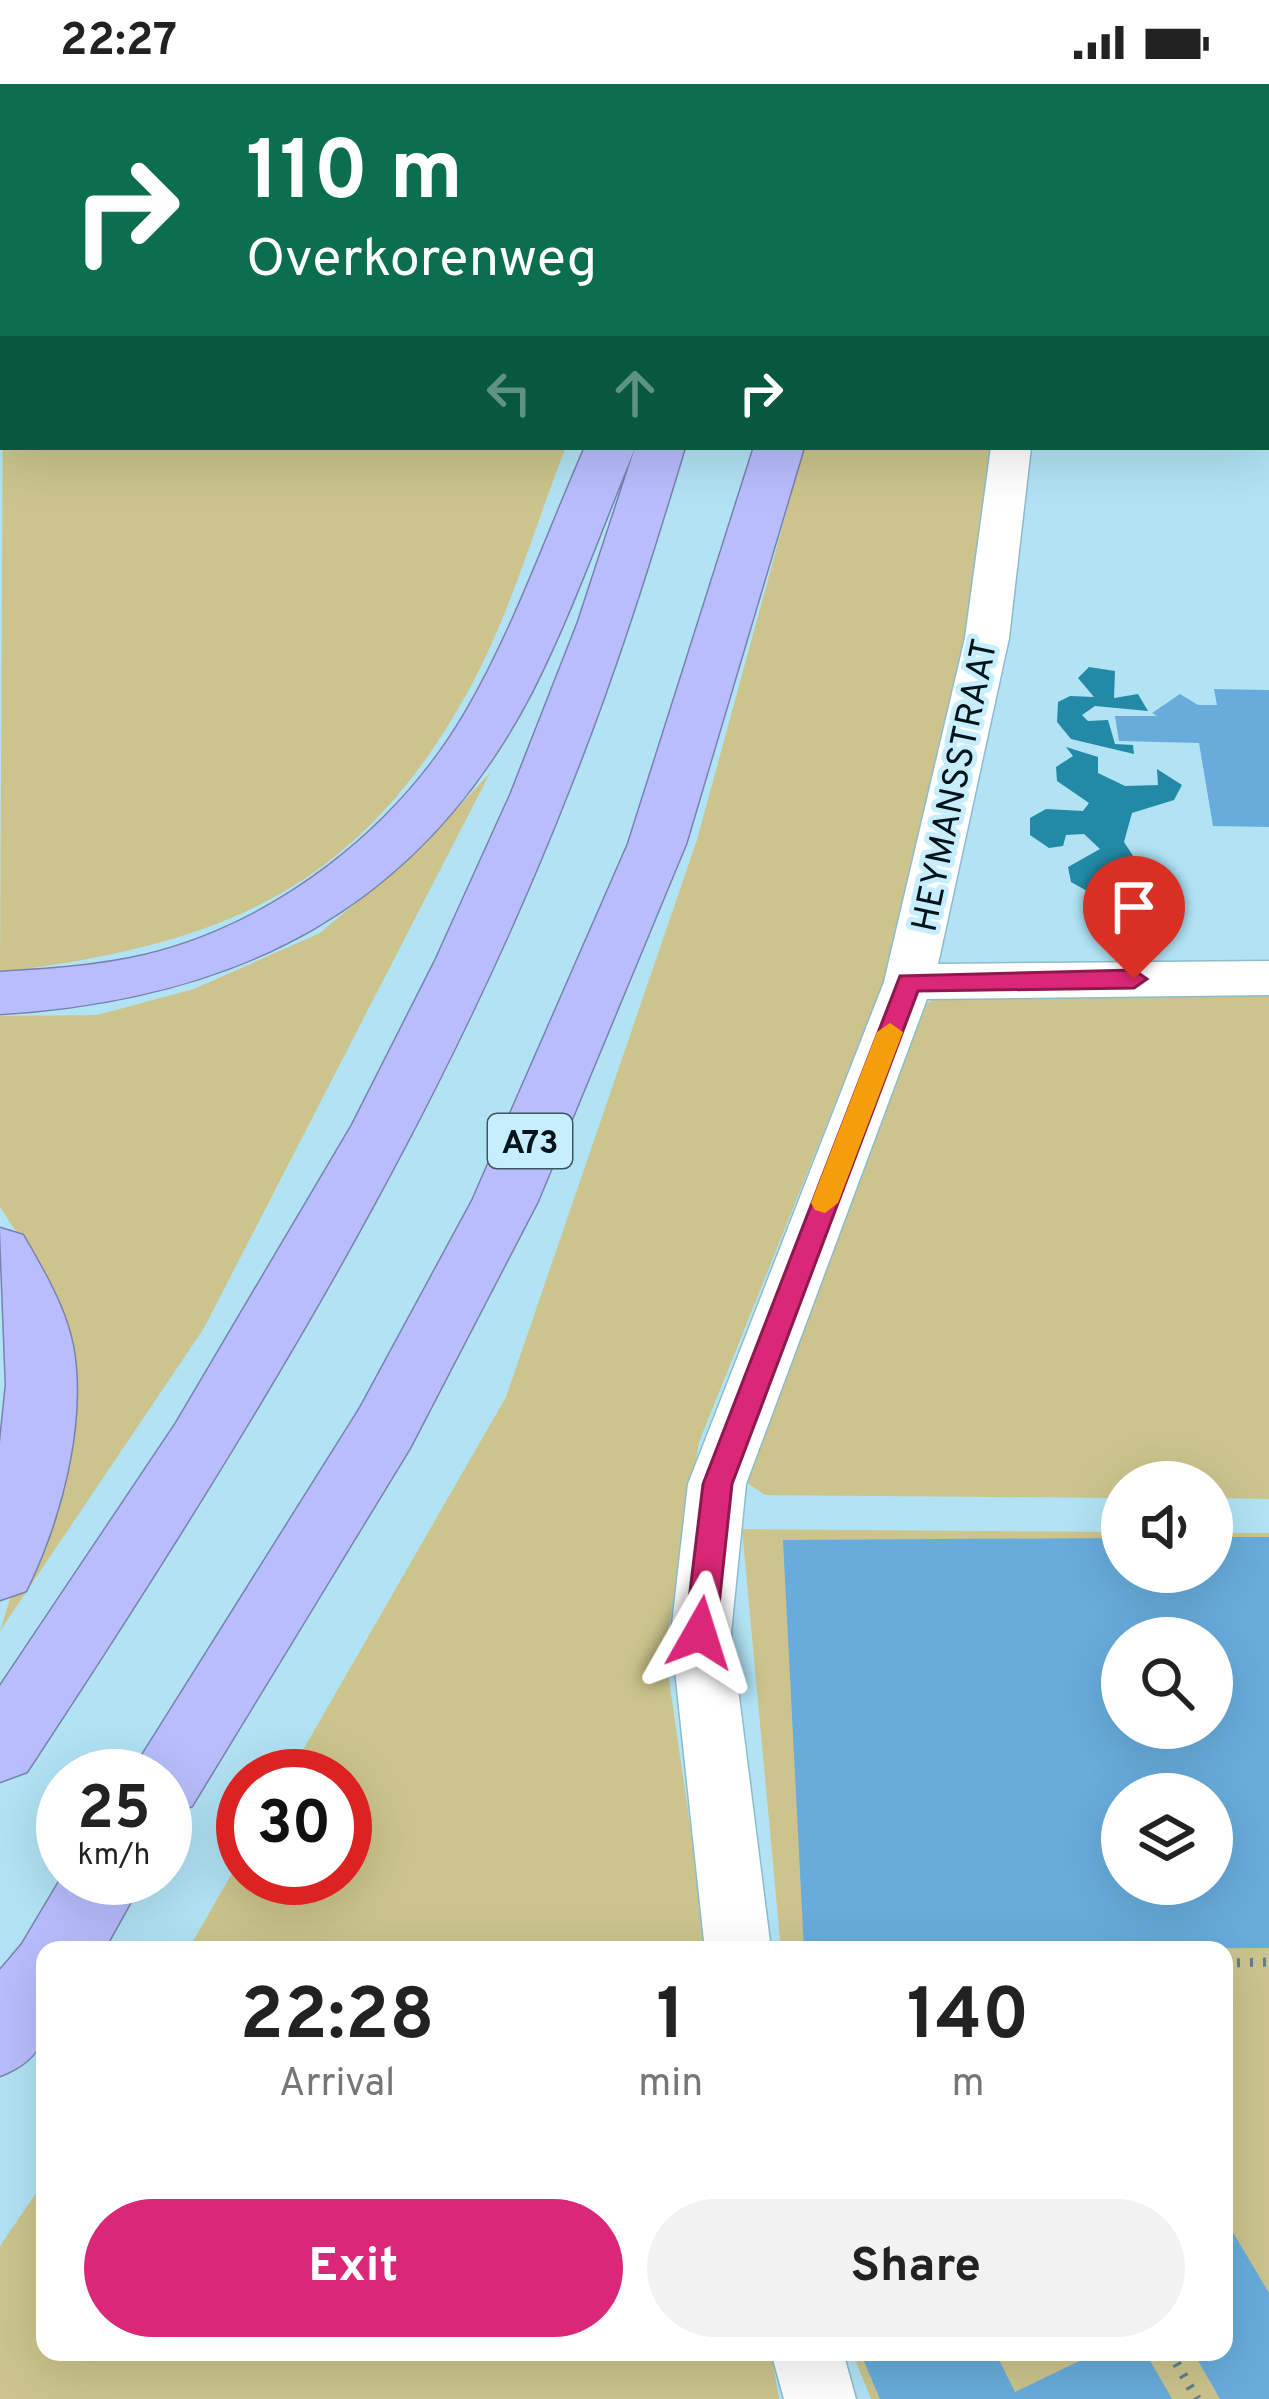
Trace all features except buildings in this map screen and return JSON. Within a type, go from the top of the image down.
[{"type":"highway","points":[[0,994],[118,983],[222,951],[311,912],[391,848],[448,783],[489,719],[609,450]]},
{"type":"highway","points":[[0,1749],[243,1373],[381,1132],[510,867],[563,739],[659,450]]},
{"type":"highway","name":"A73","points":[[186,1749],[385,1427],[505,1201],[657,844],[778,450]]},
{"type":"highway","points":[[0,1253],[40,1355],[22,1500],[0,1570]]},
{"type":"highway","points":[[66,1941],[88,1905]]},
{"type":"highway","points":[[0,2038],[36,1986]]},
{"type":"street","name":"HEYMANSSTRAAT","points":[[736,1941],[700,1633],[717,1484],[909,982],[987,638],[1011,450]]},
{"type":"street","points":[[909,982],[1269,978]]},
{"type":"street","points":[[809,2361],[820,2399]]},
{"type":"path","points":[[1233,1964],[1269,1962]]},
{"type":"path","points":[[1175,2361],[1197,2399]]},
{"type":"shaded area","points":[[3,450],[565,450],[510,598],[471,686],[429,755],[384,811],[335,857],[281,893],[223,921],[159,943],[88,959],[0,970]]},
{"type":"shaded area","points":[[803,450],[995,450],[967,642],[884,982],[699,1442],[665,1652],[707,1941],[193,1941],[216,1901],[216,1905],[372,1905],[372,1749],[304,1749],[506,1397],[697,840]]},
{"type":"shaded area","points":[[490,773],[204,1328],[0,1631],[78,1381],[56,1292],[0,1207],[0,1016],[97,1015],[194,989],[320,933],[417,851]]},
{"type":"shaded area","points":[[1269,992],[1269,1499],[1233,1498],[1233,1461],[1101,1461],[1101,1498],[765,1495],[744,1481],[916,1009],[947,993]]},
{"type":"shaded area","points":[[742,1529],[1101,1532],[1101,1593],[1233,1593],[1233,1533],[1269,1533],[1269,2399],[871,2399],[856,2361],[1233,2361],[1233,1941],[780,1941]]},
{"type":"shaded area","points":[[36,2193],[36,2361],[773,2361],[779,2399],[0,2399],[0,2246]]},
{"type":"water","points":[[1089,667],[1115,671],[1114,698],[1138,694],[1148,711],[1095,706],[1082,715],[1088,721],[1108,720],[1115,744],[1133,745],[1134,754],[1071,739],[1057,722],[1058,702],[1070,696],[1094,697],[1078,678]]},
{"type":"water","points":[[1066,747],[1098,757],[1098,773],[1125,786],[1158,785],[1157,769],[1182,785],[1174,800],[1132,813],[1124,842],[1146,876],[1130,900],[1098,897],[1071,882],[1068,867],[1100,849],[1084,834],[1066,835],[1063,846],[1049,848],[1030,835],[1030,818],[1046,809],[1083,811],[1089,803],[1057,781],[1056,767],[1073,756]]},
{"type":"slow traffic","points":[[825,1203],[890,1032]]},
{"type":"route","points":[[700,1633],[717,1484],[909,982],[1134,979]]}]
